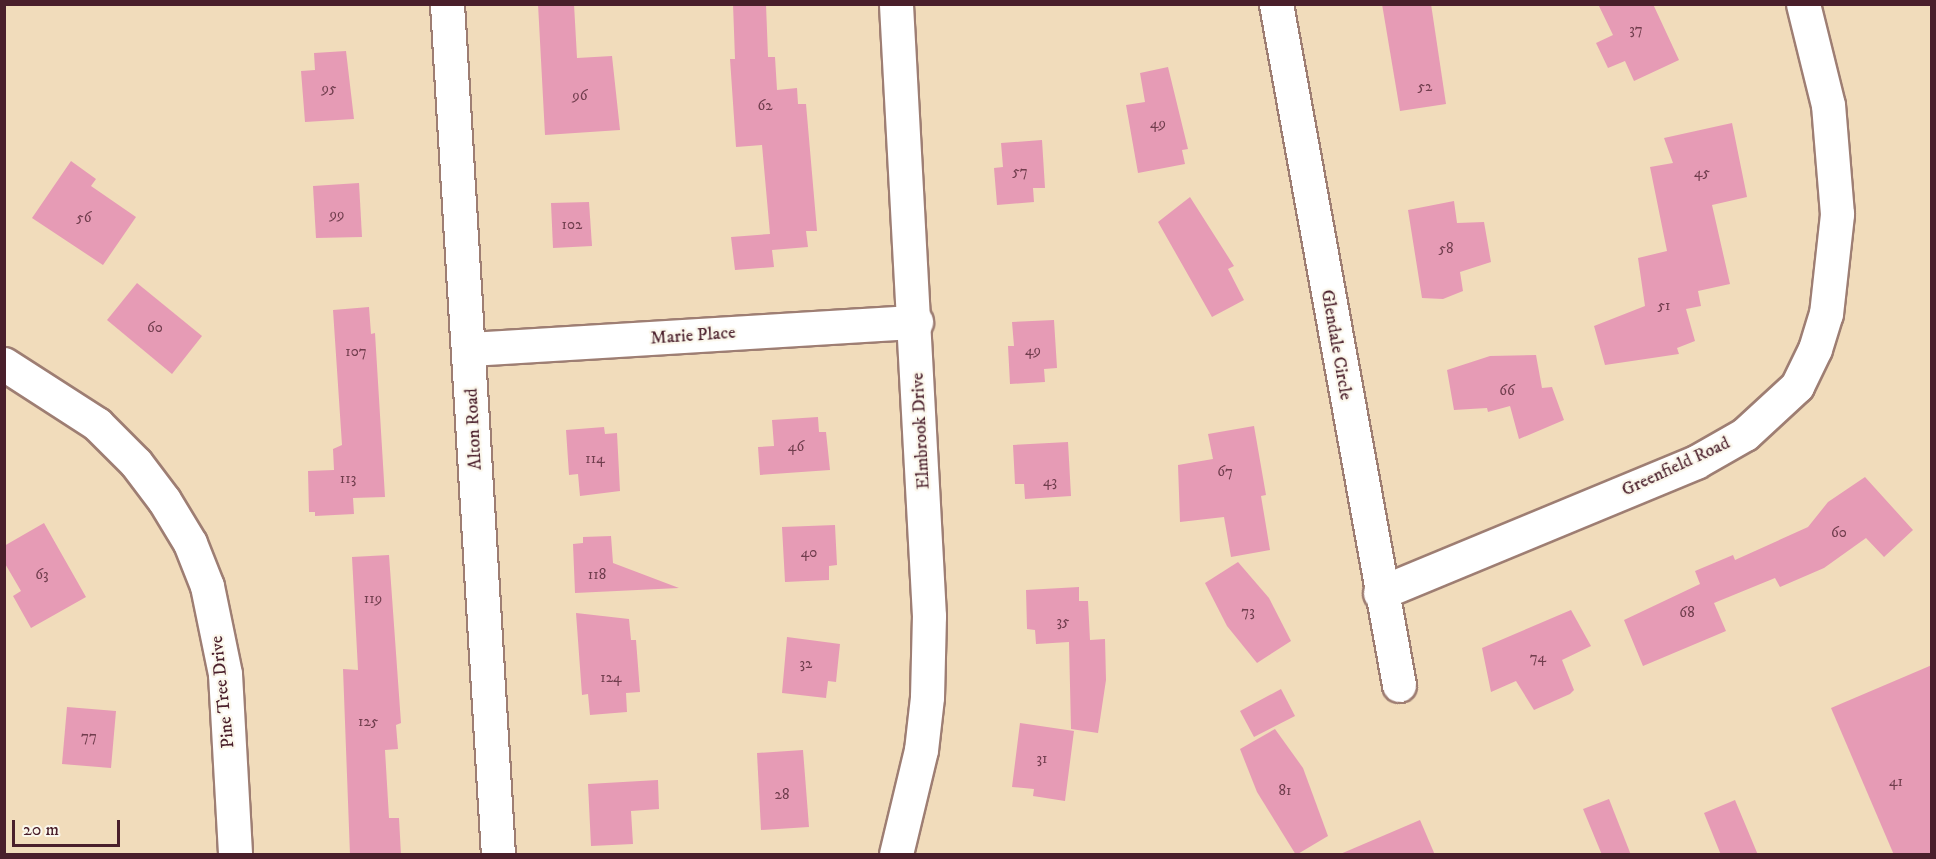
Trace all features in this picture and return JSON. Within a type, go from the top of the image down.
[{"type":"street","name":"Alton Road","points":[[447,4],[470,349],[498,855]]},
{"type":"street","name":"Elmbrook Drive","points":[[896,4],[930,616],[927,697],[910,808],[896,855]]},
{"type":"street","name":"Glendale Circle","points":[[1276,4],[1380,593],[1399,685]]},
{"type":"street","name":"Greenfield Road","points":[[1380,593],[1696,462],[1745,434],[1797,386],[1815,349],[1826,314],[1837,214],[1828,105],[1803,4]]},
{"type":"street","name":"Marie Place","points":[[470,349],[915,322]]},
{"type":"street","name":"Pine Tree Drive","points":[[4,364],[97,424],[136,462],[164,500],[190,543],[207,585],[225,674],[235,855]]},
{"type":"building","points":[[538,4],[574,4],[577,58],[612,56],[620,130],[545,135]]},
{"type":"building","points":[[733,4],[766,4],[768,57],[775,57],[777,90],[797,88],[798,104],[806,104],[817,231],[806,231],[808,247],[772,250],[774,267],[735,270],[731,237],[770,234],[762,145],[736,147],[730,59],[735,59]]},
{"type":"building","points":[[1382,4],[1431,4],[1446,104],[1400,111]]},
{"type":"building","points":[[1598,4],[1653,4],[1679,60],[1634,81],[1625,61],[1608,68],[1596,43],[1613,35]]},
{"type":"building","points":[[346,51],[354,119],[305,122],[301,71],[315,70],[314,53]]},
{"type":"building","points":[[1168,67],[1188,149],[1182,150],[1185,164],[1138,173],[1126,105],[1145,102],[1140,73]]},
{"type":"building","points":[[1732,123],[1747,197],[1712,205],[1730,284],[1698,291],[1701,306],[1686,309],[1695,341],[1677,348],[1679,354],[1605,365],[1594,326],[1645,306],[1638,258],[1667,251],[1650,167],[1673,163],[1664,138]]},
{"type":"building","points":[[1042,140],[1045,188],[1033,188],[1034,202],[997,205],[994,168],[1003,167],[1001,143]]},
{"type":"building","points":[[71,161],[96,179],[91,186],[136,217],[103,265],[32,218]]},
{"type":"building","points":[[359,183],[362,237],[316,238],[313,186]]},
{"type":"building","points":[[1190,197],[1234,266],[1228,269],[1244,300],[1212,317],[1158,222]]},
{"type":"building","points":[[1454,201],[1457,223],[1484,222],[1491,262],[1460,272],[1463,291],[1443,299],[1422,298],[1408,210]]},
{"type":"building","points":[[589,202],[592,246],[553,248],[551,203]]},
{"type":"building","points":[[137,283],[202,336],[172,374],[107,320]]},
{"type":"building","points":[[369,307],[371,334],[375,333],[385,497],[353,498],[354,514],[315,516],[315,512],[309,512],[308,471],[334,470],[333,449],[342,445],[333,310]]},
{"type":"building","points":[[1054,320],[1057,368],[1044,369],[1045,382],[1010,384],[1008,346],[1014,346],[1012,322]]},
{"type":"building","points":[[1536,355],[1542,388],[1552,387],[1564,420],[1519,439],[1510,406],[1488,412],[1487,408],[1454,410],[1447,370],[1490,356]]},
{"type":"building","points":[[818,417],[819,432],[826,432],[830,470],[760,475],[758,447],[774,446],[772,420]]},
{"type":"building","points":[[1254,426],[1266,495],[1261,496],[1270,550],[1231,557],[1224,517],[1180,522],[1178,465],[1213,459],[1208,434]]},
{"type":"building","points":[[604,427],[605,434],[617,433],[620,491],[580,496],[578,474],[569,475],[566,430]]},
{"type":"building","points":[[1068,442],[1071,496],[1025,499],[1024,484],[1015,484],[1013,445]]},
{"type":"building","points":[[1865,477],[1913,530],[1884,557],[1866,538],[1824,568],[1780,587],[1775,578],[1714,603],[1726,631],[1643,666],[1624,620],[1700,584],[1695,571],[1733,555],[1735,560],[1808,527],[1828,502]]},
{"type":"building","points":[[44,523],[86,597],[31,628],[13,596],[21,591],[4,562],[4,546]]},
{"type":"building","points":[[835,525],[837,565],[829,566],[829,580],[785,582],[782,527]]},
{"type":"building","points":[[611,536],[613,563],[679,588],[575,593],[573,544],[583,543],[583,537]]},
{"type":"building","points":[[389,555],[401,723],[396,725],[398,749],[385,750],[389,818],[399,818],[401,855],[350,855],[343,669],[358,670],[352,557]]},
{"type":"building","points":[[1238,562],[1269,598],[1291,641],[1257,663],[1227,626],[1205,583]]},
{"type":"building","points":[[1079,587],[1079,601],[1088,601],[1090,640],[1105,639],[1106,680],[1098,733],[1071,729],[1069,642],[1036,644],[1035,630],[1027,629],[1026,590]]},
{"type":"building","points":[[1571,610],[1591,646],[1562,660],[1574,690],[1534,710],[1516,681],[1491,692],[1482,648]]},
{"type":"building","points":[[576,613],[629,619],[631,640],[636,640],[640,692],[626,693],[627,712],[590,715],[588,694],[582,695]]},
{"type":"building","points":[[787,637],[840,644],[836,682],[828,681],[826,698],[782,693]]},
{"type":"building","points":[[1932,665],[1932,855],[1894,855],[1831,708]]},
{"type":"building","points":[[1281,689],[1295,716],[1254,737],[1240,711]]},
{"type":"building","points":[[67,707],[116,711],[111,768],[62,764]]},
{"type":"building","points":[[1020,723],[1074,731],[1065,801],[1033,796],[1034,789],[1012,787]]},
{"type":"building","points":[[1275,729],[1303,768],[1328,836],[1296,855],[1257,792],[1240,749]]},
{"type":"building","points":[[803,750],[809,827],[761,830],[757,753]]},
{"type":"building","points":[[658,780],[659,809],[631,811],[633,844],[591,846],[588,784]]},
{"type":"building","points":[[1609,799],[1631,855],[1602,855],[1583,809]]},
{"type":"building","points":[[1735,800],[1758,855],[1721,855],[1704,813]]},
{"type":"building","points":[[1420,820],[1435,855],[1338,855]]}]
